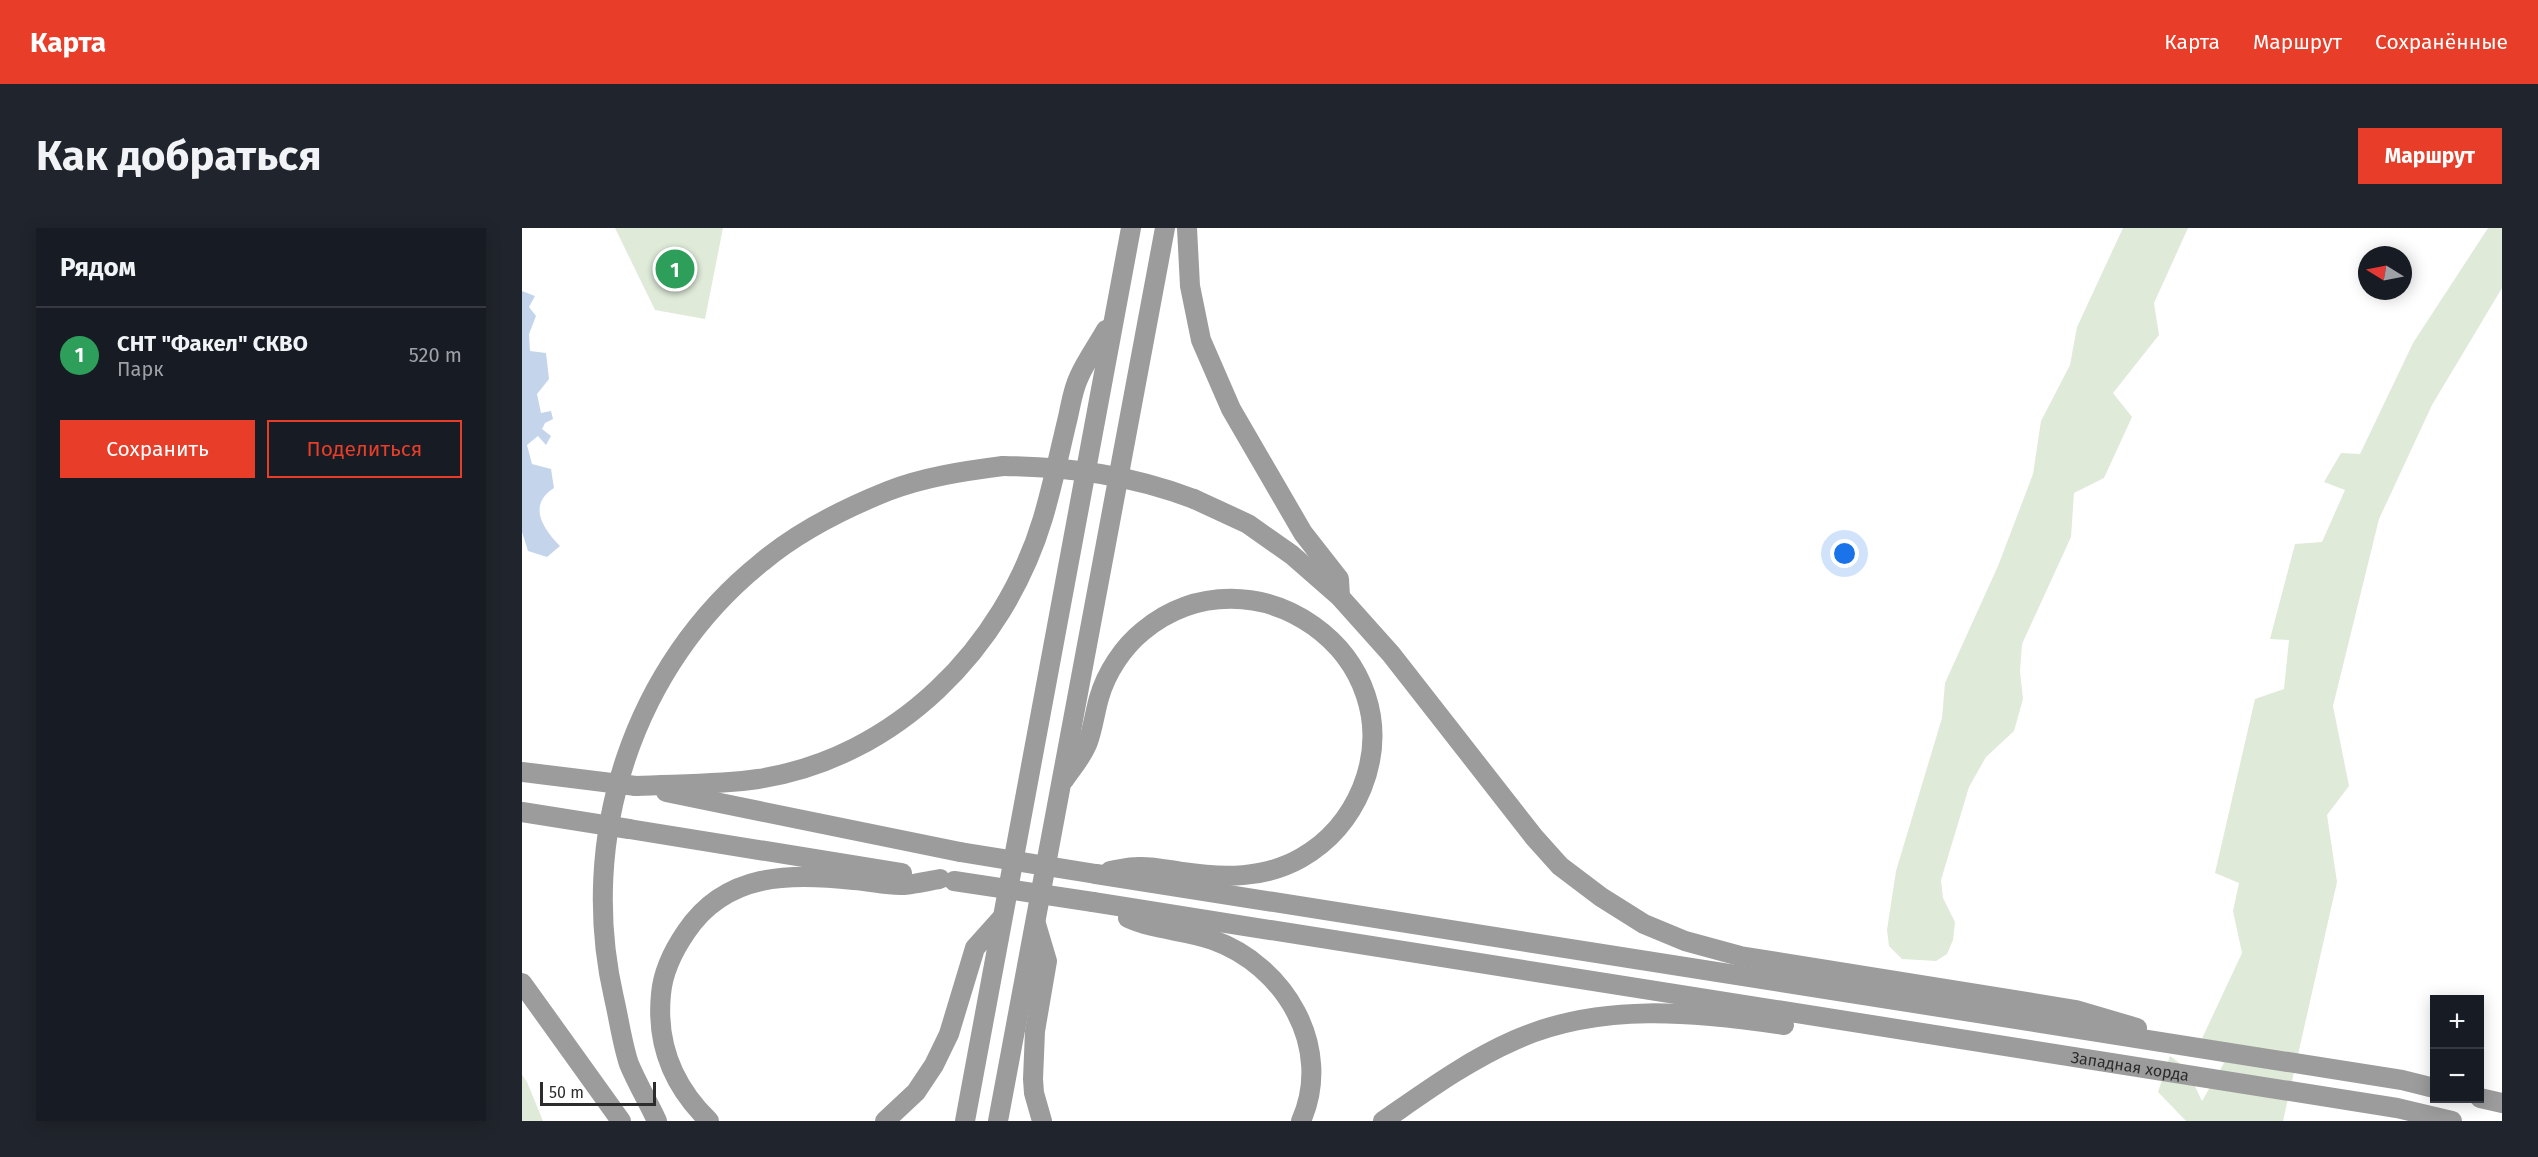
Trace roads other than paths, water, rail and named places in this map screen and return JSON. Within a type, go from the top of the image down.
[{"type":"highway","points":[[965,1121],[1131,228]]},
{"type":"highway","points":[[998,1121],[1034,918],[1165,228]]},
{"type":"highway","points":[[1187,228],[1190,286],[1201,340],[1231,409],[1303,533],[1339,579],[1340,597]]},
{"type":"highway","points":[[522,771],[636,786],[759,779],[807,766],[872,738],[911,712],[936,692],[963,664],[996,621],[1014,589],[1042,518],[1078,379],[1113,320]]},
{"type":"highway","points":[[657,1121],[629,1063],[608,970],[602,927],[602,882],[610,811],[623,764],[650,701],[671,663],[699,625],[730,590],[793,539],[843,511],[890,491],[927,479],[1003,466],[1062,468],[1107,473],[1161,486],[1248,524],[1292,555],[1340,597],[1390,654],[1534,837],[1560,866],[1601,897],[1644,924],[1685,941],[1740,956],[2076,1010],[2211,1050]]},
{"type":"highway","points":[[1059,787],[1089,741],[1099,696],[1118,659],[1143,631],[1186,606],[1238,598],[1281,607],[1310,622],[1330,638],[1359,679],[1367,699],[1371,729],[1370,757],[1366,777],[1348,816],[1334,833],[1316,848],[1282,867],[1232,877],[1137,867],[1096,874]]},
{"type":"highway","name":"Западная хорда","points":[[636,786],[960,852],[2402,1080],[2430,1087]]},
{"type":"highway","name":"Западная хорда","points":[[522,812],[2397,1108],[2452,1121]]},
{"type":"highway","points":[[709,1121],[678,1084],[667,1060],[660,1031],[662,985],[668,963],[691,925],[705,910],[739,888],[775,877],[802,875],[902,885],[947,880]]},
{"type":"highway","points":[[1092,902],[1135,922],[1185,932],[1227,946],[1260,966],[1281,986],[1301,1022],[1308,1046],[1310,1093],[1301,1121]]},
{"type":"highway","points":[[1034,918],[1047,961],[1035,1031],[1033,1079],[1034,1093],[1042,1121]]},
{"type":"highway","points":[[885,1121],[916,1092],[934,1065],[949,1034],[975,948],[1001,919]]},
{"type":"highway","points":[[522,983],[621,1121]]},
{"type":"highway","points":[[1383,1121],[1455,1071],[1515,1040],[1554,1026],[1605,1015],[1670,1013],[1726,1016],[2181,1085],[2255,1086]]},
{"type":"highway","points":[[2484,1099],[2502,1103]]},
{"type":"water","points":[[522,291],[535,296],[529,307],[536,316],[529,334],[530,351],[546,353],[549,379],[537,394],[541,413],[551,411],[553,419],[545,423],[542,429],[551,436],[546,445],[538,436],[527,445],[532,464],[551,469],[554,488],[541,502],[540,517],[548,532],[560,546],[547,557],[528,551],[522,532]]},
{"type":"place","name":"СНТ \"Факел\" СКВО","points":[[675,269]]}]
